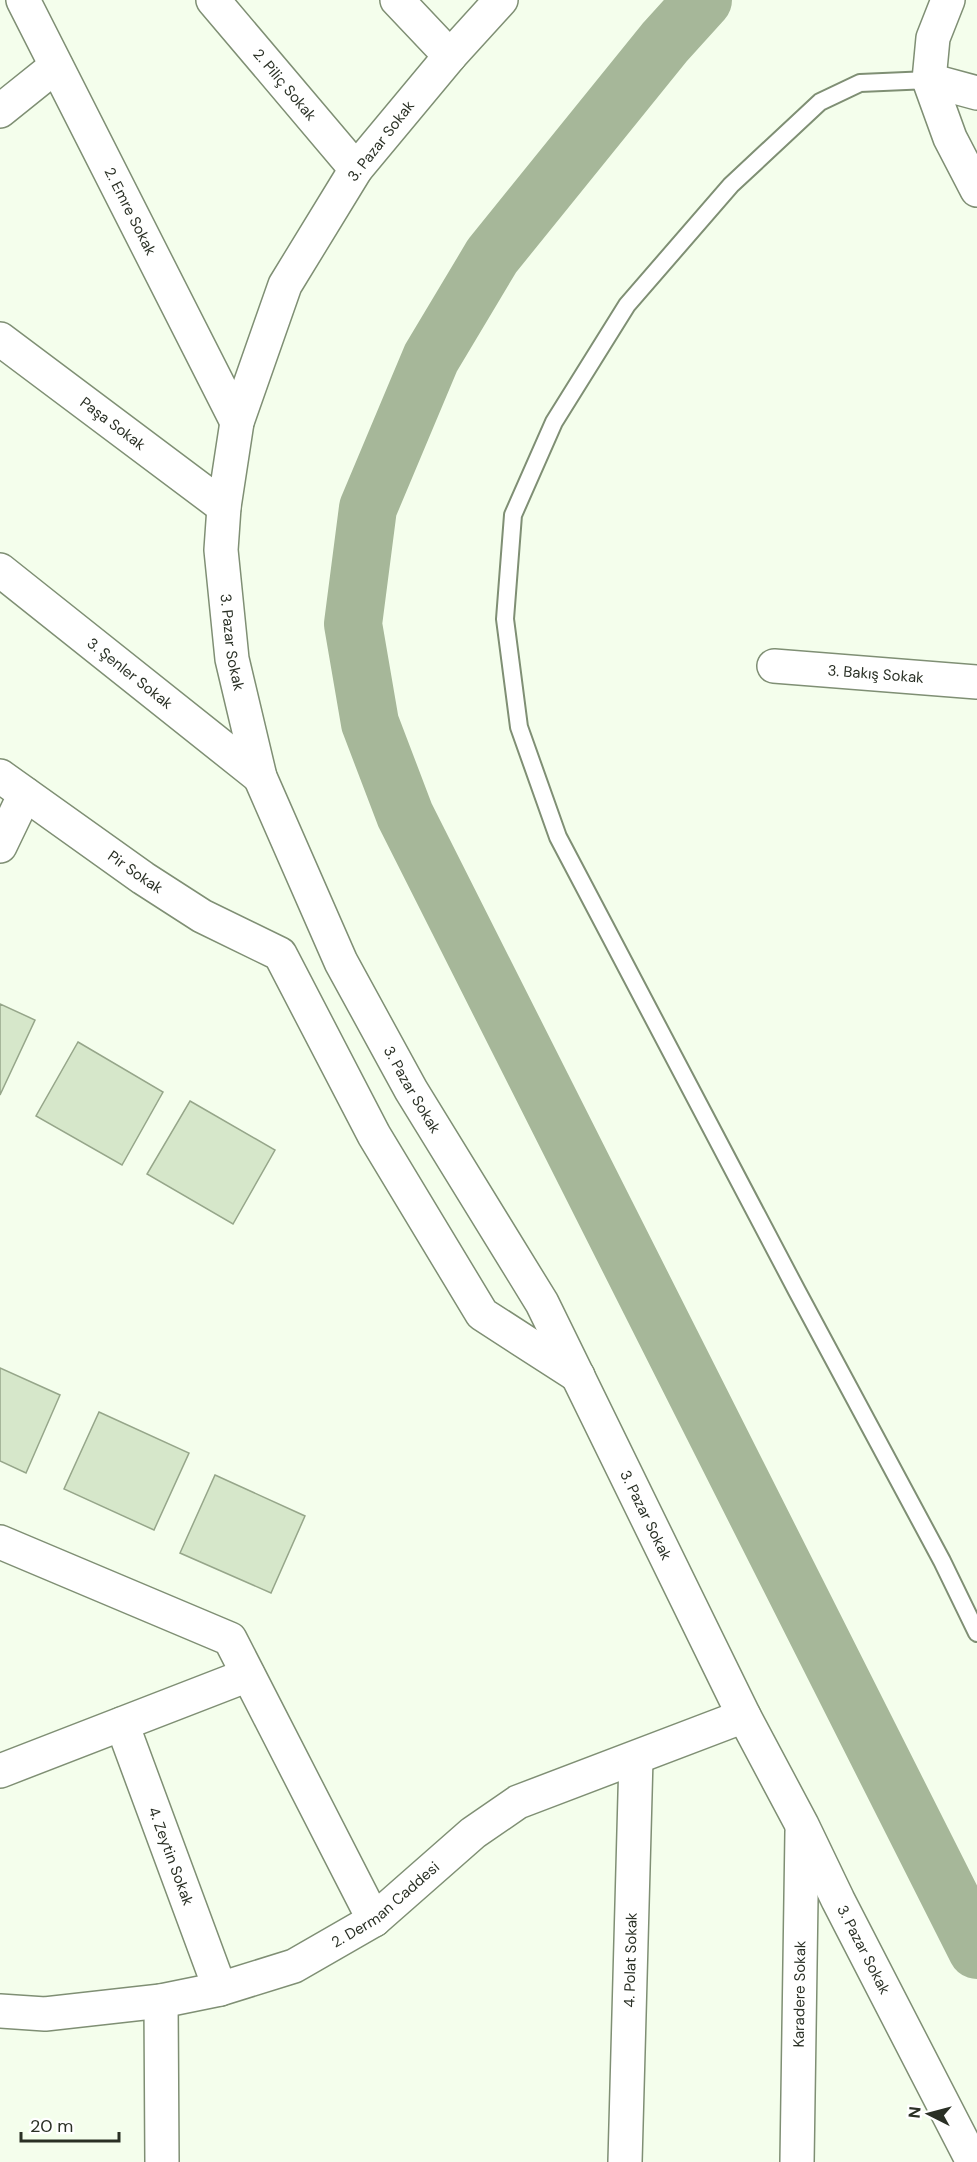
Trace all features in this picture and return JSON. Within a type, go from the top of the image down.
[{"type":"street","name":"2. Emre Sokak","points":[[23,0],[237,422]]},
{"type":"street","name":"2. Piliç Sokak","points":[[213,0],[356,169]]},
{"type":"street","points":[[397,0],[450,56]]},
{"type":"street","name":"3. Pazar Sokak","points":[[501,0],[450,56],[356,169],[285,285],[237,422],[224,507],[221,550],[232,660],[260,777],[341,962],[411,1090],[542,1304],[744,1716],[974,2162]]},
{"type":"street","points":[[948,0],[933,38],[929,80],[950,138],[977,190]]},
{"type":"street","points":[[0,111],[56,66]]},
{"type":"street","points":[[929,80],[977,93]]},
{"type":"street","name":"Paşa Sokak","points":[[0,339],[224,507]]},
{"type":"street","name":"3. Şenler Sokak","points":[[0,570],[260,777]]},
{"type":"street","name":"3. Bakış Sokak","points":[[774,666],[977,682]]},
{"type":"street","points":[[0,846],[12,785]]},
{"type":"street","name":"Pir Sokak","points":[[12,785],[143,878],[202,916],[280,954],[374,1135],[482,1314],[579,1377]]},
{"type":"street","points":[[0,1542],[230,1639],[374,1920]]},
{"type":"street","points":[[0,1771],[248,1675]]},
{"type":"street","name":"2. Derman Caddesi","points":[[0,2011],[45,2014],[161,2001],[220,1989],[294,1966],[374,1920],[473,1833],[518,1802],[744,1716]]},
{"type":"street","name":"4. Zeytin Sokak","points":[[122,1724],[220,1989]]},
{"type":"street","name":"4. Polat Sokak","points":[[625,2162],[636,1758]]},
{"type":"street","name":"Karadere Sokak","points":[[797,2162],[802,1825]]},
{"type":"street","points":[[161,2001],[162,2162]]},
{"type":"lane","points":[[929,80],[860,83],[820,102],[731,185],[627,305],[554,422],[513,515],[505,619],[519,727],[558,837],[942,1561],[977,1633]]},
{"type":"building","points":[[0,1004],[35,1020],[0,1095]]},
{"type":"building","points":[[78,1042],[163,1092],[122,1165],[36,1116]]},
{"type":"building","points":[[190,1101],[275,1150],[233,1224],[147,1174]]},
{"type":"building","points":[[0,1368],[60,1395],[26,1473],[0,1461]]},
{"type":"building","points":[[99,1412],[189,1453],[154,1530],[64,1489]]},
{"type":"building","points":[[215,1475],[305,1516],[271,1593],[180,1553]]},
{"type":"waterway","points":[[703,0],[665,42],[492,256],[431,358],[368,508],[353,624],[370,723],[405,815],[977,1950]]}]
